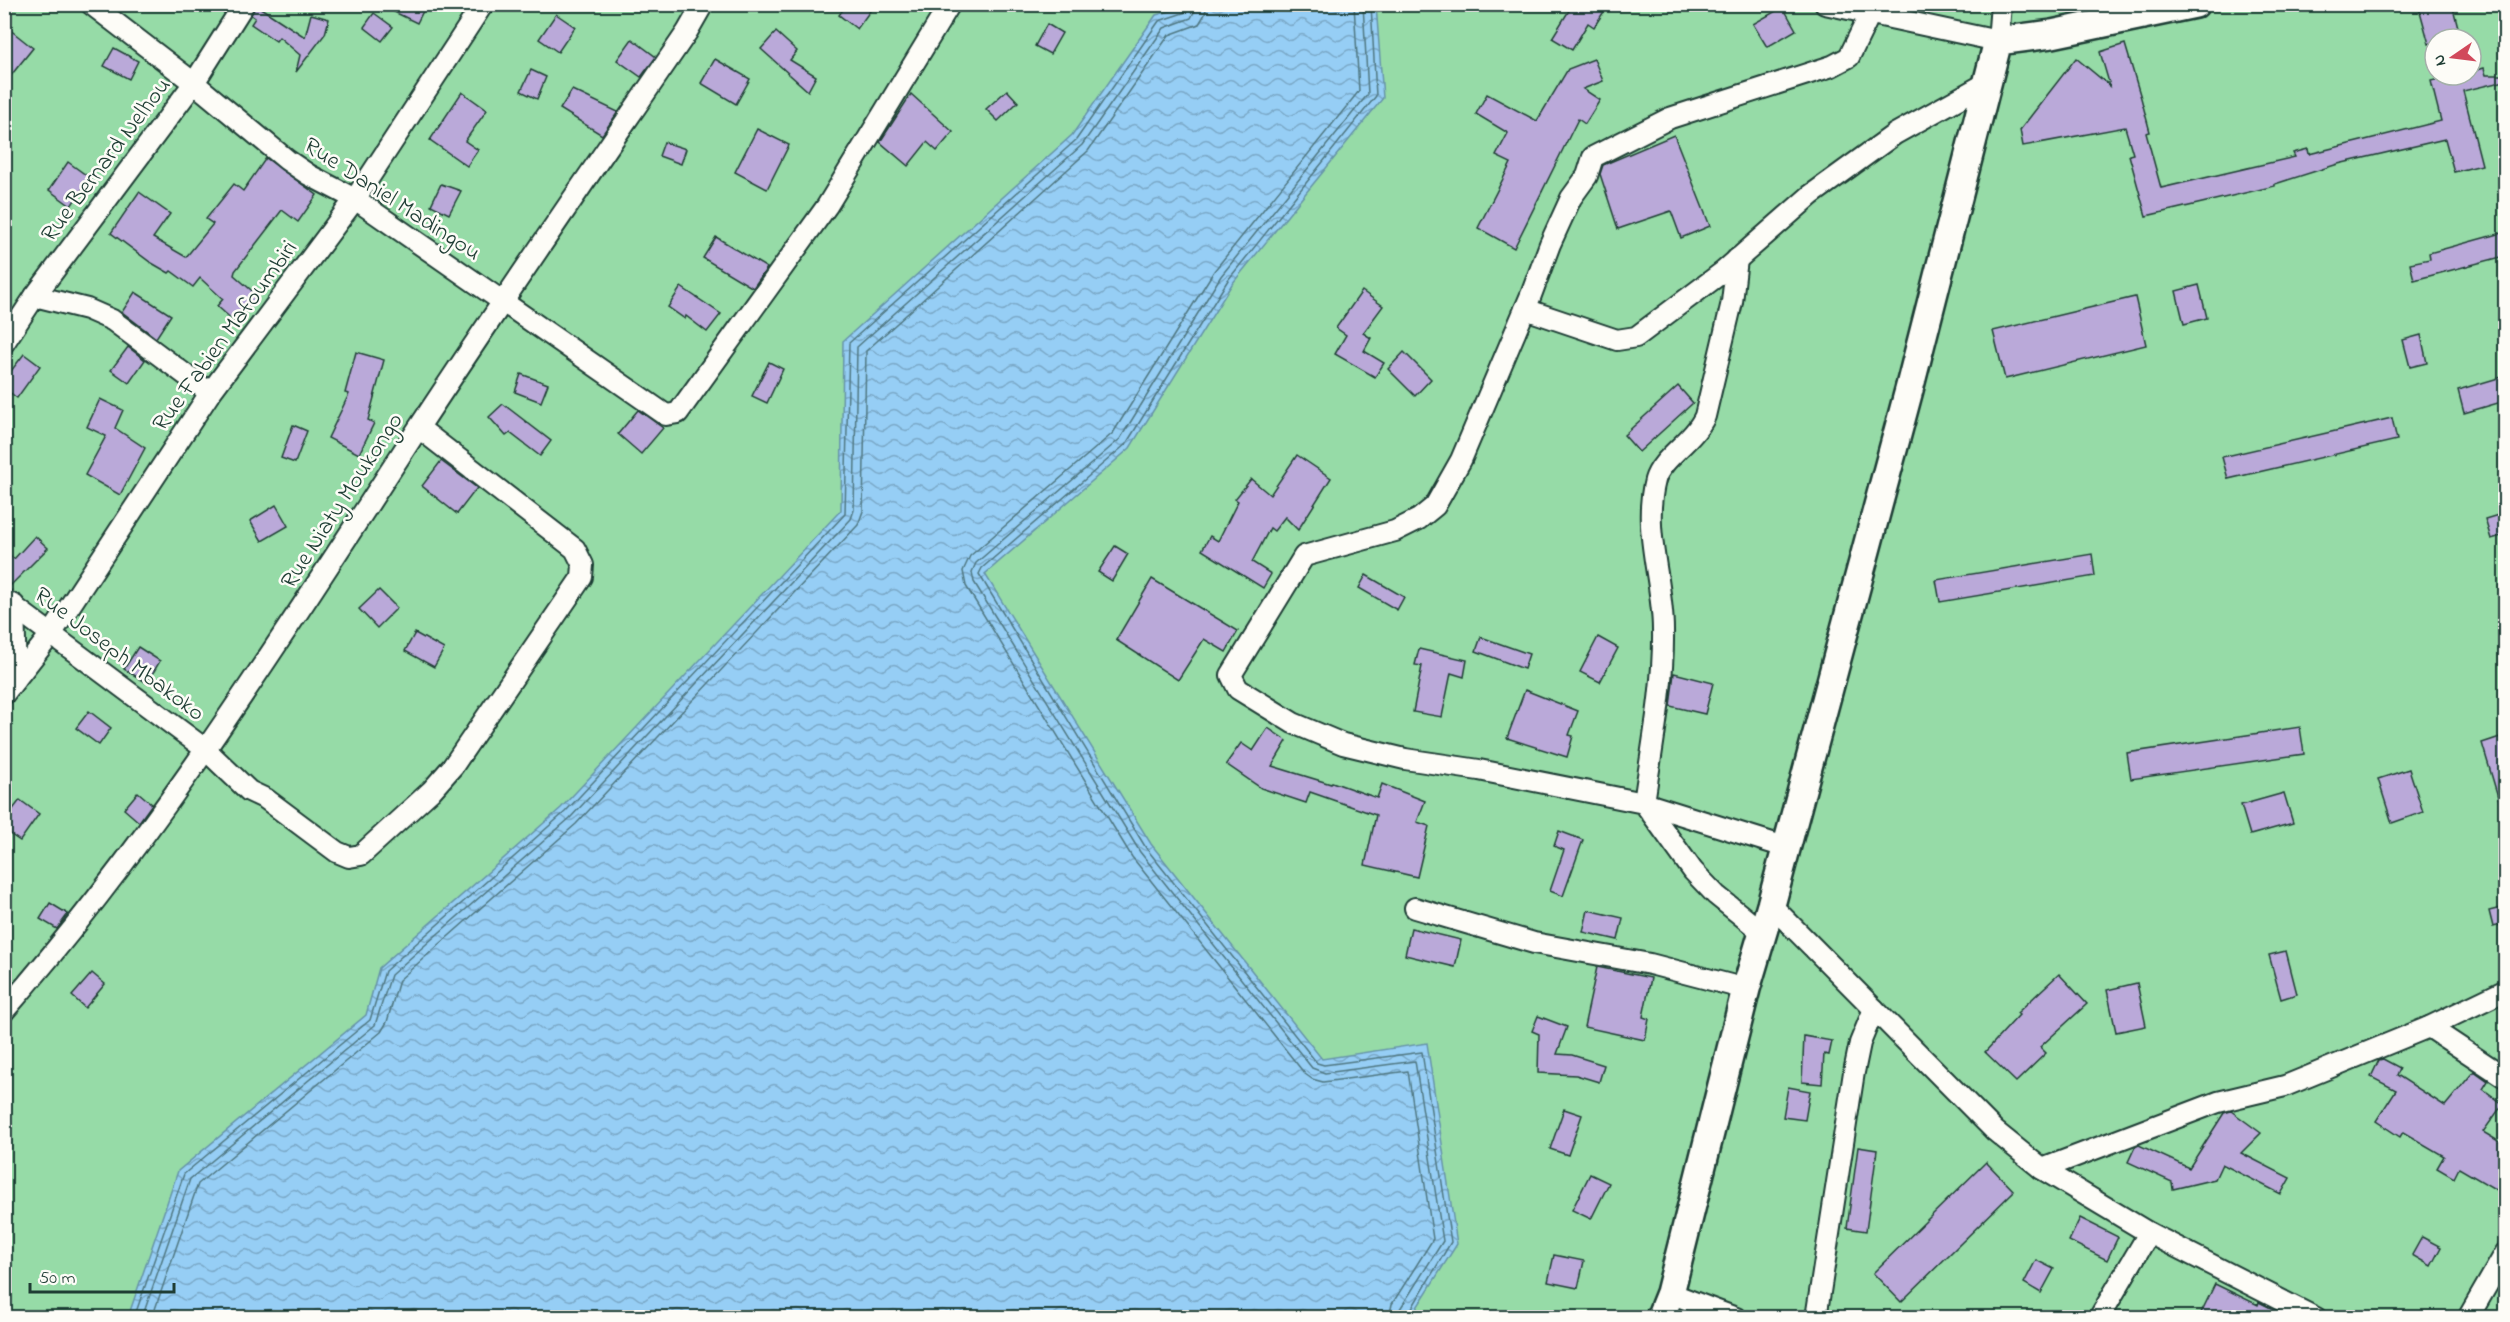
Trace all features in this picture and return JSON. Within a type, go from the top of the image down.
[{"type":"street","name":"Rue Daniel Madingou","points":[[92,4],[309,176],[355,199],[666,415],[678,413],[827,206],[950,4]]},
{"type":"street","name":"Rue Bernard Nelhou","points":[[4,343],[35,296],[194,83],[244,4]]},
{"type":"street","name":"Rue Fabien Mafoumbiri","points":[[10,686],[51,633],[210,393],[355,199],[483,4]]},
{"type":"street","name":"Rue Niaty Moukongo","points":[[4,1011],[67,939],[205,749],[502,301],[703,4]]},
{"type":"street","points":[[1825,4],[1998,40],[2052,34],[2195,4]]},
{"type":"street","points":[[1736,1317],[1665,1305],[1746,989],[1772,905],[1785,847],[1990,81],[1998,40],[2001,4]]},
{"type":"street","points":[[1785,847],[1644,802],[1479,770],[1405,759],[1343,744],[1293,723],[1238,689],[1231,675],[1304,556],[1395,531],[1419,519],[1435,506],[1461,460],[1550,244],[1571,198],[1587,176],[1593,157],[1670,118],[1832,66],[1849,57],[1870,14]]},
{"type":"street","points":[[1525,309],[1617,340],[1636,337],[1737,259],[1811,195],[1895,134],[1990,81]]},
{"type":"street","points":[[1737,259],[1732,302],[1705,416],[1698,431],[1669,459],[1655,478],[1651,510],[1652,546],[1663,631],[1644,802],[1693,871],[1716,895],[1764,933]]},
{"type":"street","points":[[35,296],[87,309],[112,320],[210,393]]},
{"type":"street","name":"Rue Joseph Mbakoko","points":[[9,602],[205,749],[249,791],[266,799],[338,852],[349,857],[361,855],[431,790],[453,766],[582,578],[583,565],[575,549],[419,428]]},
{"type":"street","points":[[9,602],[10,686]]},
{"type":"street","points":[[1772,905],[1995,1131],[2042,1169],[2149,1233],[2316,1317]]},
{"type":"street","points":[[1415,908],[1534,943],[1650,964],[1746,989]]},
{"type":"street","points":[[2042,1169],[2218,1102],[2285,1086],[2429,1027],[2505,990]]},
{"type":"street","points":[[1816,1317],[1854,1072],[1860,1042],[1874,1009]]},
{"type":"street","points":[[2429,1027],[2505,1078]]},
{"type":"street","points":[[2099,1317],[2149,1233]]},
{"type":"street","points":[[2468,1317],[2505,1252]]},
{"type":"green space","points":[[5,5],[2505,5],[2505,1317],[5,1317]]},
{"type":"water","points":[[1193,5],[1376,5],[1383,98],[1232,284],[1130,448],[985,574],[1151,844],[1322,1059],[1427,1043],[1457,1244],[1411,1317],[128,1317],[178,1171],[366,1015],[379,968],[561,808],[841,510],[843,341],[1072,135],[1156,15]]},
{"type":"building","points":[[378,4],[414,4],[424,9],[417,23]]},
{"type":"building","points":[[847,4],[875,4],[857,29],[839,15]]},
{"type":"building","points":[[1573,4],[1596,4],[1605,10],[1594,27],[1588,23],[1572,50],[1552,38]]},
{"type":"building","points":[[2418,4],[2452,4],[2458,27],[2424,27]]},
{"type":"building","points":[[256,5],[305,37],[311,14],[329,19],[325,34],[296,72],[300,55],[279,37],[276,41],[251,24],[255,18],[251,15]]},
{"type":"building","points":[[1783,7],[1796,30],[1767,47],[1753,24]]},
{"type":"building","points":[[374,13],[393,27],[382,41],[364,27]]},
{"type":"building","points":[[556,14],[575,27],[558,52],[539,39]]},
{"type":"building","points":[[1047,24],[1062,33],[1050,54],[1035,46]]},
{"type":"building","points":[[4,25],[33,48],[4,84]]},
{"type":"building","points":[[776,32],[797,51],[790,60],[816,76],[808,91],[761,49]]},
{"type":"building","points":[[632,39],[656,57],[641,77],[617,60]]},
{"type":"building","points":[[2125,44],[2150,132],[2146,133],[2161,188],[2295,157],[2293,153],[2308,149],[2309,154],[2441,121],[2432,87],[2480,87],[2463,91],[2482,165],[2454,172],[2445,139],[2338,164],[2275,184],[2275,186],[2146,216],[2129,155],[2133,154],[2125,127],[2023,146],[2020,130],[2076,58],[2110,86],[2100,52]]},
{"type":"building","points":[[114,48],[138,61],[129,79],[104,66]]},
{"type":"building","points":[[715,59],[750,79],[736,104],[701,83]]},
{"type":"building","points":[[1594,59],[1603,81],[1583,89],[1600,100],[1585,124],[1578,119],[1514,248],[1478,228],[1511,163],[1496,156],[1508,133],[1476,114],[1487,94],[1537,121],[1568,69]]},
{"type":"building","points":[[2483,68],[2486,75],[2505,75],[2505,81],[2483,86]]},
{"type":"building","points":[[531,70],[546,77],[537,99],[521,91]]},
{"type":"building","points":[[572,90],[618,112],[602,135],[560,109]]},
{"type":"building","points":[[1007,90],[1018,102],[998,121],[986,109]]},
{"type":"building","points":[[462,92],[487,110],[465,141],[478,150],[467,166],[430,140]]},
{"type":"building","points":[[911,94],[953,132],[937,151],[927,142],[908,166],[880,142]]},
{"type":"building","points":[[757,129],[789,145],[767,189],[735,172]]},
{"type":"building","points":[[1674,135],[1710,226],[1681,238],[1671,211],[1618,229],[1600,174],[1603,165]]},
{"type":"building","points":[[664,142],[686,149],[681,164],[659,156]]},
{"type":"building","points":[[266,158],[317,195],[298,222],[282,210],[235,271],[234,275],[258,296],[235,322],[217,306],[223,299],[200,278],[193,287],[171,271],[169,273],[150,262],[111,233],[139,192],[170,214],[153,238],[186,257],[213,224],[206,219],[234,184],[243,191]]},
{"type":"building","points":[[68,162],[90,178],[71,206],[49,190]]},
{"type":"building","points":[[441,184],[461,191],[449,214],[431,205]]},
{"type":"building","points":[[2505,232],[2505,256],[2414,280],[2410,263],[2430,259],[2429,253]]},
{"type":"building","points":[[716,237],[767,268],[753,288],[703,258]]},
{"type":"building","points":[[2199,285],[2207,318],[2184,324],[2176,291]]},
{"type":"building","points":[[681,287],[721,314],[707,332],[686,316],[685,319],[668,307]]},
{"type":"building","points":[[1362,291],[1383,306],[1363,333],[1371,338],[1364,351],[1384,363],[1375,377],[1335,354],[1346,335],[1336,328]]},
{"type":"building","points":[[135,292],[171,315],[156,338],[122,312]]},
{"type":"building","points":[[2135,297],[2146,345],[2005,379],[1993,331]]},
{"type":"building","points":[[2421,335],[2427,363],[2410,367],[2403,340]]},
{"type":"building","points":[[128,347],[145,360],[129,383],[111,370]]},
{"type":"building","points":[[356,352],[384,360],[368,420],[374,423],[359,454],[328,438],[349,394],[345,393]]},
{"type":"building","points":[[1404,352],[1431,379],[1415,396],[1388,369]]},
{"type":"building","points":[[24,354],[40,366],[17,398],[4,388],[4,380]]},
{"type":"building","points":[[769,362],[783,369],[767,403],[752,396]]},
{"type":"building","points":[[521,374],[548,384],[541,402],[515,392]]},
{"type":"building","points":[[2505,376],[2505,401],[2464,413],[2458,390]]},
{"type":"building","points":[[1678,386],[1693,403],[1639,452],[1624,435]]},
{"type":"building","points":[[100,399],[123,410],[115,428],[145,448],[120,495],[85,475],[106,436],[87,427]]},
{"type":"building","points":[[503,404],[551,441],[540,456],[510,433],[506,436],[489,417]]},
{"type":"building","points":[[638,410],[663,428],[641,454],[618,434]]},
{"type":"building","points":[[2392,418],[2397,440],[2228,479],[2222,457]]},
{"type":"building","points":[[293,425],[307,431],[295,463],[281,458]]},
{"type":"building","points":[[1297,455],[1331,478],[1298,530],[1285,517],[1274,531],[1270,528],[1252,562],[1271,574],[1263,588],[1202,550],[1210,536],[1218,541],[1238,501],[1235,499],[1251,479],[1270,495]]},
{"type":"building","points":[[441,461],[477,488],[457,514],[422,486]]},
{"type":"building","points":[[276,505],[288,526],[262,541],[250,521]]},
{"type":"building","points":[[2505,513],[2505,535],[2491,539],[2485,519]]},
{"type":"building","points":[[35,536],[48,548],[8,588],[4,587],[4,550],[14,559]]},
{"type":"building","points":[[1115,546],[1128,554],[1112,581],[1098,572]]},
{"type":"building","points":[[2092,554],[2095,576],[1940,602],[1936,580]]},
{"type":"building","points":[[1366,575],[1404,597],[1397,610],[1359,588]]},
{"type":"building","points":[[1152,579],[1238,631],[1226,652],[1204,639],[1178,680],[1116,640]]},
{"type":"building","points":[[379,590],[397,608],[377,628],[359,609]]},
{"type":"building","points":[[415,633],[444,649],[434,667],[405,651]]},
{"type":"building","points":[[1481,637],[1529,654],[1524,669],[1476,651]]},
{"type":"building","points":[[1598,637],[1618,648],[1600,682],[1580,672]]},
{"type":"building","points":[[138,647],[160,661],[147,683],[124,669]]},
{"type":"building","points":[[1419,649],[1467,660],[1464,677],[1451,673],[1442,717],[1413,712],[1422,666],[1415,665]]},
{"type":"building","points":[[1674,673],[1713,683],[1705,714],[1670,706]]},
{"type":"building","points":[[1525,690],[1578,711],[1569,735],[1573,736],[1567,757],[1507,738]]},
{"type":"building","points":[[89,711],[111,728],[99,745],[76,728]]},
{"type":"building","points":[[2300,727],[2304,754],[2131,779],[2127,753]]},
{"type":"building","points":[[1268,728],[1287,741],[1272,766],[1331,784],[1332,782],[1377,798],[1382,784],[1425,801],[1417,822],[1429,826],[1417,877],[1365,865],[1376,815],[1310,792],[1306,803],[1261,788],[1226,764],[1241,743],[1253,751]]},
{"type":"building","points":[[2500,737],[2505,755],[2505,807],[2501,807],[2482,743]]},
{"type":"building","points":[[2409,769],[2423,812],[2392,823],[2378,779]]},
{"type":"building","points":[[138,792],[152,804],[139,822],[124,809]]},
{"type":"building","points":[[2284,793],[2293,823],[2250,835],[2241,805]]},
{"type":"building","points":[[20,800],[39,814],[20,841],[4,830],[4,821]]},
{"type":"building","points":[[1559,831],[1583,840],[1563,896],[1550,891],[1564,850],[1554,846]]},
{"type":"building","points":[[50,903],[68,914],[57,929],[40,919]]},
{"type":"building","points":[[2505,907],[2505,924],[2493,927],[2489,911]]},
{"type":"building","points":[[1588,910],[1623,918],[1618,940],[1583,932]]},
{"type":"building","points":[[1411,928],[1461,940],[1455,967],[1405,955]]},
{"type":"building","points":[[2286,951],[2297,994],[2281,999],[2269,955]]},
{"type":"building","points":[[1597,967],[1651,978],[1643,1017],[1649,1019],[1645,1040],[1584,1027]]},
{"type":"building","points":[[92,973],[105,984],[85,1008],[72,996]]},
{"type":"building","points":[[2059,974],[2087,1004],[2040,1047],[2046,1053],[2016,1082],[1985,1052],[2019,1015],[2017,1013]]},
{"type":"building","points":[[2137,983],[2146,1026],[2116,1032],[2107,990]]},
{"type":"building","points":[[1538,1016],[1567,1027],[1557,1054],[1572,1055],[1604,1065],[1599,1082],[1576,1075],[1538,1073],[1539,1034],[1532,1031]]},
{"type":"building","points":[[1804,1036],[1832,1041],[1829,1055],[1824,1054],[1822,1084],[1802,1082]]},
{"type":"building","points":[[2383,1059],[2400,1068],[2397,1075],[2445,1106],[2474,1071],[2488,1081],[2483,1089],[2503,1104],[2483,1132],[2505,1145],[2505,1195],[2459,1168],[2454,1178],[2437,1168],[2444,1156],[2403,1132],[2400,1137],[2376,1121],[2396,1090],[2371,1077],[2379,1060]]},
{"type":"building","points":[[1788,1087],[1810,1091],[1805,1120],[1783,1117]]},
{"type":"building","points":[[1564,1109],[1582,1115],[1568,1155],[1550,1149]]},
{"type":"building","points":[[2231,1111],[2261,1133],[2241,1153],[2290,1178],[2281,1194],[2222,1164],[2215,1179],[2173,1189],[2172,1182],[2128,1162],[2135,1147],[2139,1145],[2189,1168],[2224,1113]]},
{"type":"building","points":[[1858,1147],[1877,1150],[1866,1231],[1847,1228]]},
{"type":"building","points":[[1986,1162],[2014,1191],[1901,1302],[1873,1273]]},
{"type":"building","points":[[1590,1174],[1609,1183],[1591,1219],[1572,1210]]},
{"type":"building","points":[[2080,1218],[2118,1237],[2107,1260],[2069,1241]]},
{"type":"building","points":[[2422,1237],[2441,1247],[2431,1266],[2412,1255]]},
{"type":"building","points":[[1554,1255],[1584,1261],[1578,1288],[1548,1282]]},
{"type":"building","points":[[2036,1260],[2054,1269],[2041,1293],[2024,1283]]},
{"type":"building","points":[[2215,1284],[2258,1305],[2259,1302],[2289,1317],[2199,1317]]}]
